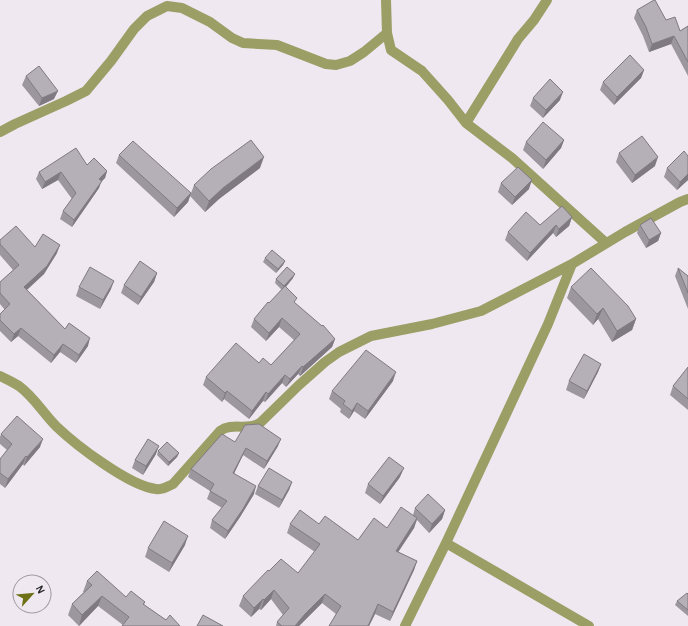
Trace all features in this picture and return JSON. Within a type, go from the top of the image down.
[{"type":"street","points":[[386,0],[388,45],[391,50],[422,72],[448,100],[466,123],[512,158],[606,243]]},
{"type":"street","points":[[466,123],[518,38],[534,20],[547,0]]},
{"type":"street","points":[[0,132],[86,91],[111,62],[134,29],[147,16],[167,6],[182,8],[210,22],[232,38],[243,43],[277,45],[326,64],[336,65],[355,58],[387,33]]},
{"type":"street","points":[[0,376],[19,386],[35,400],[55,425],[78,446],[138,484],[156,490],[165,488],[173,484],[220,430],[225,427],[254,427],[260,424],[299,385],[339,352],[371,336],[432,324],[481,311],[572,264],[606,243],[688,199]]},
{"type":"street","points":[[405,626],[446,543],[548,324],[572,264]]},
{"type":"street","points":[[446,543],[589,626]]},
{"type":"building","points":[[654,0],[666,20],[675,17],[680,31],[688,26],[688,62],[674,36],[652,44],[646,27],[637,10]]},
{"type":"building","points":[[630,55],[644,70],[617,97],[603,82]]},
{"type":"building","points":[[39,66],[58,91],[42,98],[26,76]]},
{"type":"building","points":[[550,79],[563,92],[546,110],[533,98]]},
{"type":"building","points":[[543,122],[564,140],[546,160],[526,142]]},
{"type":"building","points":[[642,136],[658,157],[635,175],[619,153]]},
{"type":"building","points":[[251,140],[264,157],[223,188],[209,201],[194,185],[211,169]]},
{"type":"building","points":[[133,141],[191,193],[177,208],[119,155]]},
{"type":"building","points":[[76,148],[87,165],[94,158],[107,171],[99,179],[102,181],[74,220],[63,211],[76,193],[61,172],[45,182],[39,172]]},
{"type":"building","points":[[684,151],[688,156],[688,174],[680,182],[667,168]]},
{"type":"building","points":[[518,167],[532,180],[515,197],[501,183]]},
{"type":"building","points":[[562,206],[572,217],[559,229],[556,225],[530,253],[508,232],[526,212],[540,225]]},
{"type":"building","points":[[651,218],[661,233],[649,240],[640,225]]},
{"type":"building","points":[[16,226],[35,247],[43,234],[60,245],[47,266],[24,287],[65,329],[69,323],[90,338],[79,355],[63,344],[54,355],[21,328],[14,334],[0,320],[0,314],[10,304],[0,293],[0,282],[19,265],[0,244],[0,240]]},
{"type":"building","points":[[272,250],[285,261],[278,269],[265,258]]},
{"type":"building","points":[[140,261],[157,273],[141,297],[124,285]]},
{"type":"building","points":[[90,267],[114,281],[103,300],[79,287]]},
{"type":"building","points":[[287,267],[295,274],[284,286],[276,279]]},
{"type":"building","points":[[591,268],[628,306],[636,319],[617,331],[603,308],[597,314],[571,287]]},
{"type":"building","points":[[678,268],[688,276],[688,293]]},
{"type":"building","points":[[285,286],[297,298],[294,302],[322,326],[323,325],[335,339],[303,367],[302,366],[290,379],[285,375],[268,394],[266,392],[252,411],[227,391],[225,393],[206,377],[236,343],[259,363],[263,358],[271,365],[300,334],[282,318],[269,333],[254,319],[268,302],[269,303]]},
{"type":"building","points":[[366,350],[396,372],[368,411],[357,403],[352,411],[343,404],[345,401],[332,391]]},
{"type":"building","points":[[584,354],[601,364],[587,391],[569,381]]},
{"type":"building","points":[[688,367],[688,399],[673,386]]},
{"type":"building","points":[[17,416],[43,439],[27,457],[26,456],[8,479],[0,473],[0,459],[12,444],[1,434]]},
{"type":"building","points":[[259,424],[281,439],[267,461],[246,448],[233,473],[256,486],[228,531],[212,520],[227,501],[210,491],[214,484],[191,469],[222,434],[235,442],[245,425]]},
{"type":"building","points":[[148,439],[159,446],[146,466],[135,460]]},
{"type":"building","points":[[167,442],[179,453],[169,462],[158,451]]},
{"type":"building","points":[[389,457],[404,468],[383,496],[368,484]]},
{"type":"building","points":[[269,468],[292,482],[282,500],[258,486]]},
{"type":"building","points":[[428,494],[445,510],[432,524],[415,508]]},
{"type":"building","points":[[401,507],[417,518],[396,551],[417,561],[393,612],[378,604],[368,626],[329,626],[341,606],[325,594],[295,626],[282,626],[277,622],[289,608],[274,590],[254,608],[243,596],[281,559],[298,573],[320,544],[290,524],[300,510],[319,524],[325,516],[358,540],[374,518],[387,528]]},
{"type":"building","points":[[164,521],[188,536],[172,563],[148,548]]},
{"type":"building","points":[[97,571],[126,597],[131,591],[145,602],[143,604],[166,620],[170,615],[180,626],[122,626],[129,617],[102,596],[82,615],[72,604],[92,585],[87,581]]},
{"type":"building","points":[[687,593],[688,594],[688,610],[677,601]]},
{"type":"building","points":[[203,615],[223,626],[197,626]]}]
